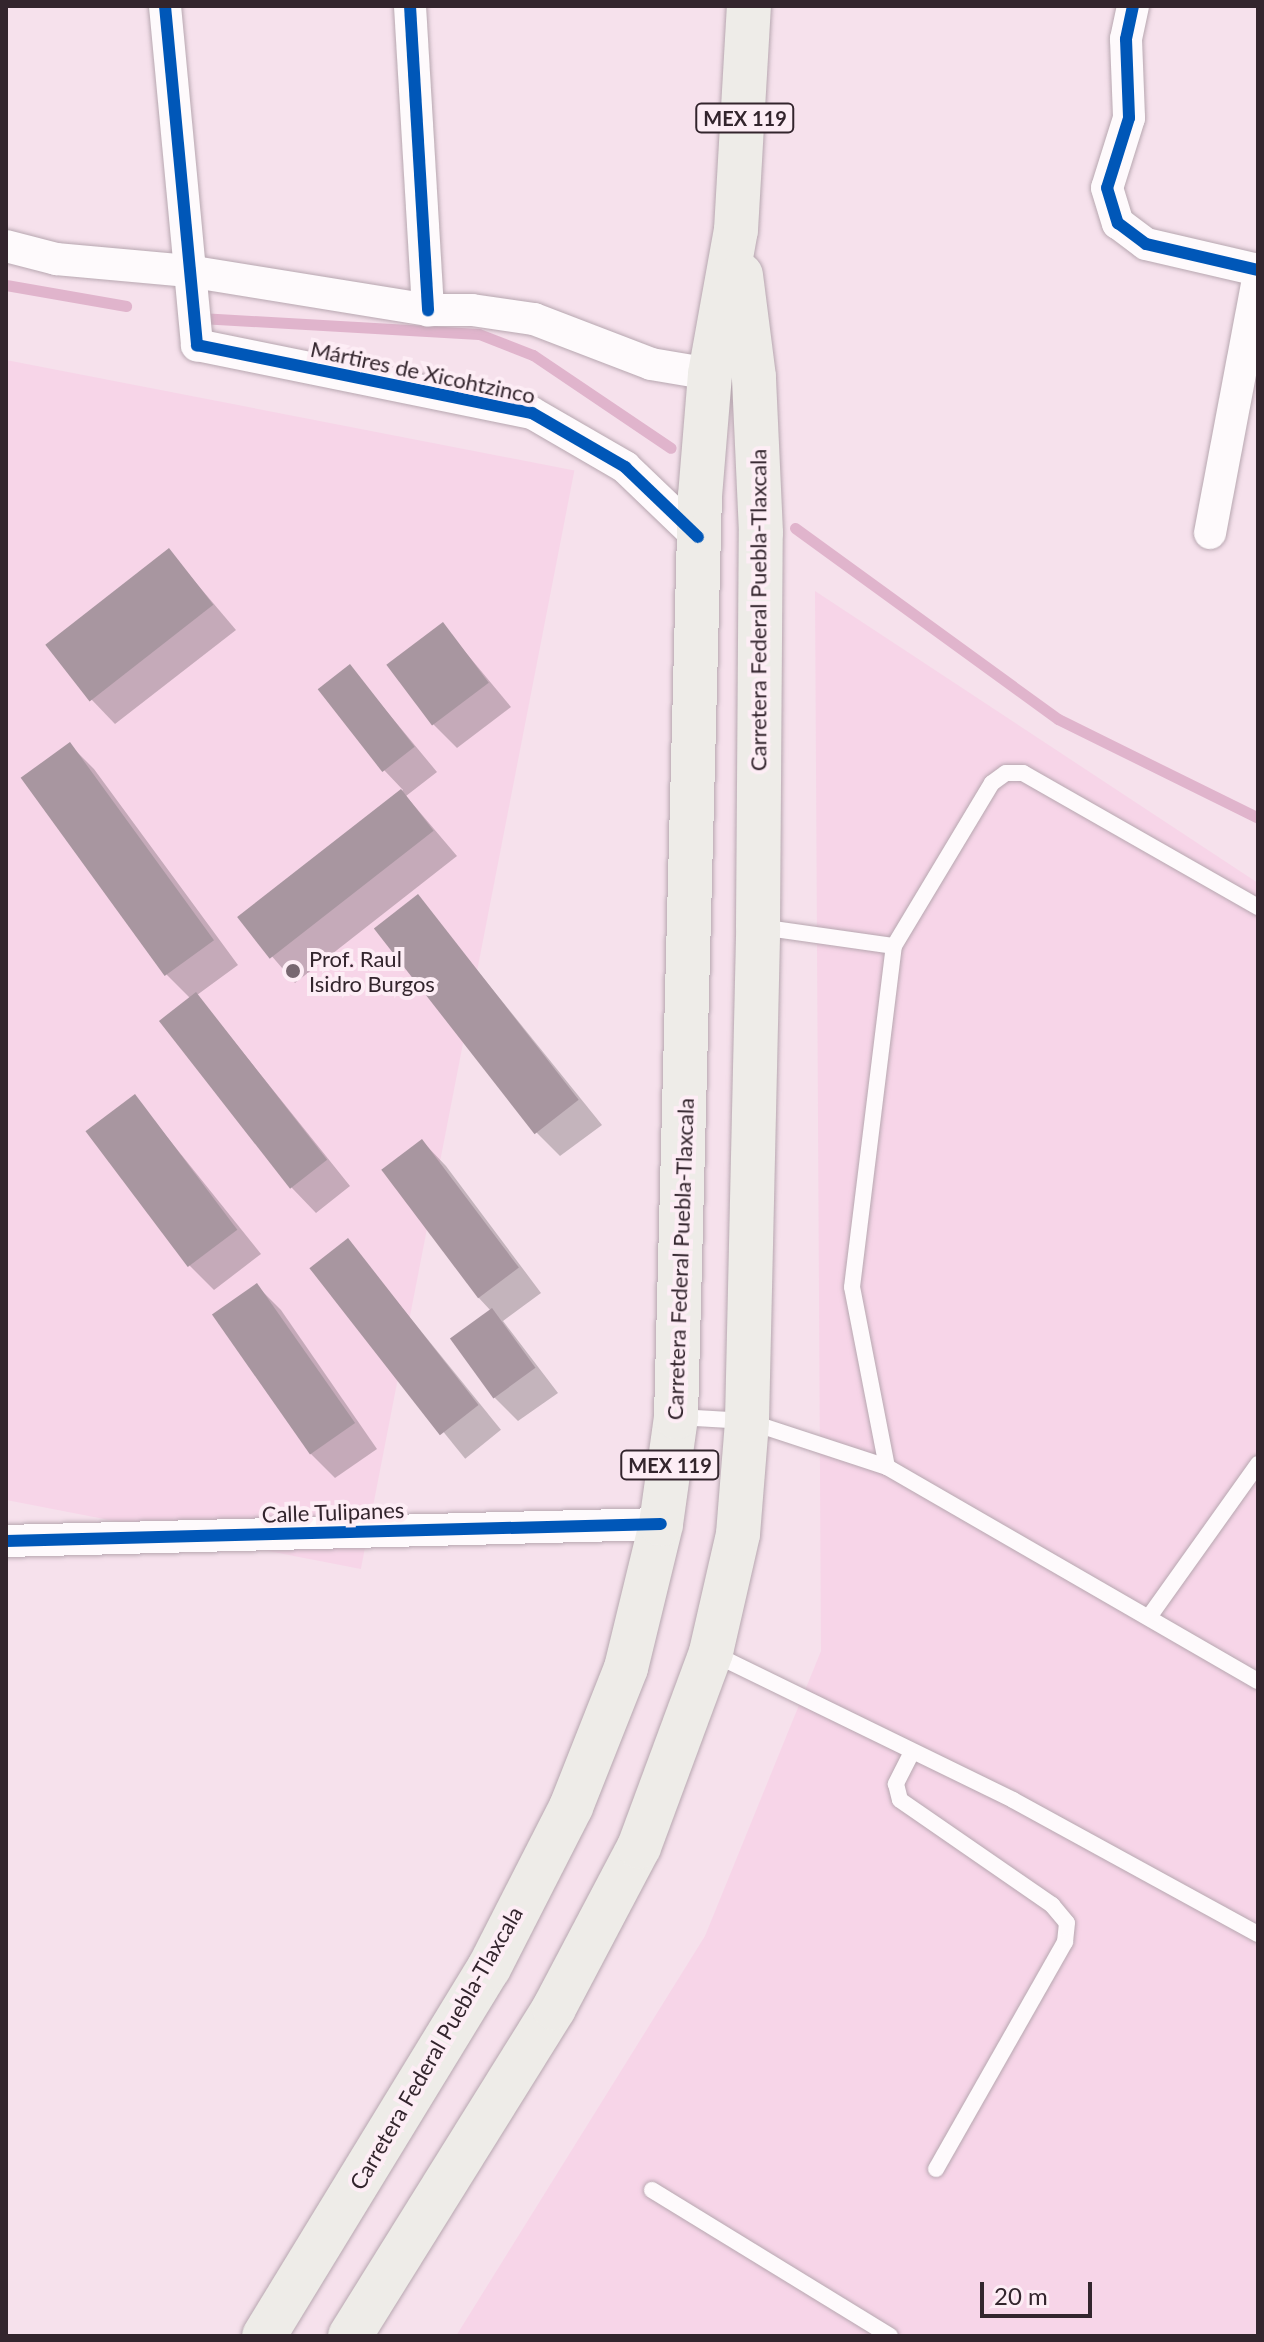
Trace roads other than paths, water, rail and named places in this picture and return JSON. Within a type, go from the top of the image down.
[{"type":"main road","name":"Carretera Federal Puebla-Tlaxcala","points":[[264,2336],[489,1968],[571,1807],[626,1668],[661,1524],[676,1417],[698,537],[710,374],[736,230],[749,6]]},
{"type":"main road","name":"Carretera Federal Puebla-Tlaxcala","points":[[350,2336],[568,1981],[639,1847],[711,1652],[738,1534],[747,1421],[758,927],[761,533],[754,377],[736,230]]},
{"type":"street","points":[[165,6],[188,271]]},
{"type":"street","points":[[410,6],[428,310]]},
{"type":"street","points":[[1133,6],[1126,39],[1129,118],[1107,188],[1118,223],[1146,244],[1258,270]]},
{"type":"street","points":[[6,246],[56,259],[188,271],[428,310],[534,319],[651,364],[710,374]]},
{"type":"street","name":"Mártires de Xicohtzinco","points":[[188,271],[197,345],[532,413],[625,467],[698,537]]},
{"type":"street","points":[[1210,533],[1258,280]]},
{"type":"street","name":"Calle Tulipanes","points":[[6,1541],[661,1524]]},
{"type":"lane","points":[[887,1467],[852,1287],[894,946],[992,783],[1006,773],[1023,773],[1258,907]]},
{"type":"lane","points":[[758,927],[894,946]]},
{"type":"lane","points":[[676,1417],[747,1421],[887,1467],[1258,1681]]},
{"type":"lane","points":[[1149,1617],[1258,1464]]},
{"type":"lane","points":[[711,1652],[1013,1800],[1258,1934]]},
{"type":"lane","points":[[912,1752],[896,1784],[900,1800],[1052,1905],[1067,1923],[1065,1942],[936,2169]]},
{"type":"lane","points":[[652,2190],[895,2335]]},
{"type":"waterway","points":[[6,285],[126,306]]},
{"type":"waterway","points":[[200,318],[479,334],[533,355],[671,448]]},
{"type":"waterway","points":[[795,528],[1058,719],[1258,818]]},
{"type":"place","name":"Prof. Raul Isidro Burgos","points":[[293,971]]}]
